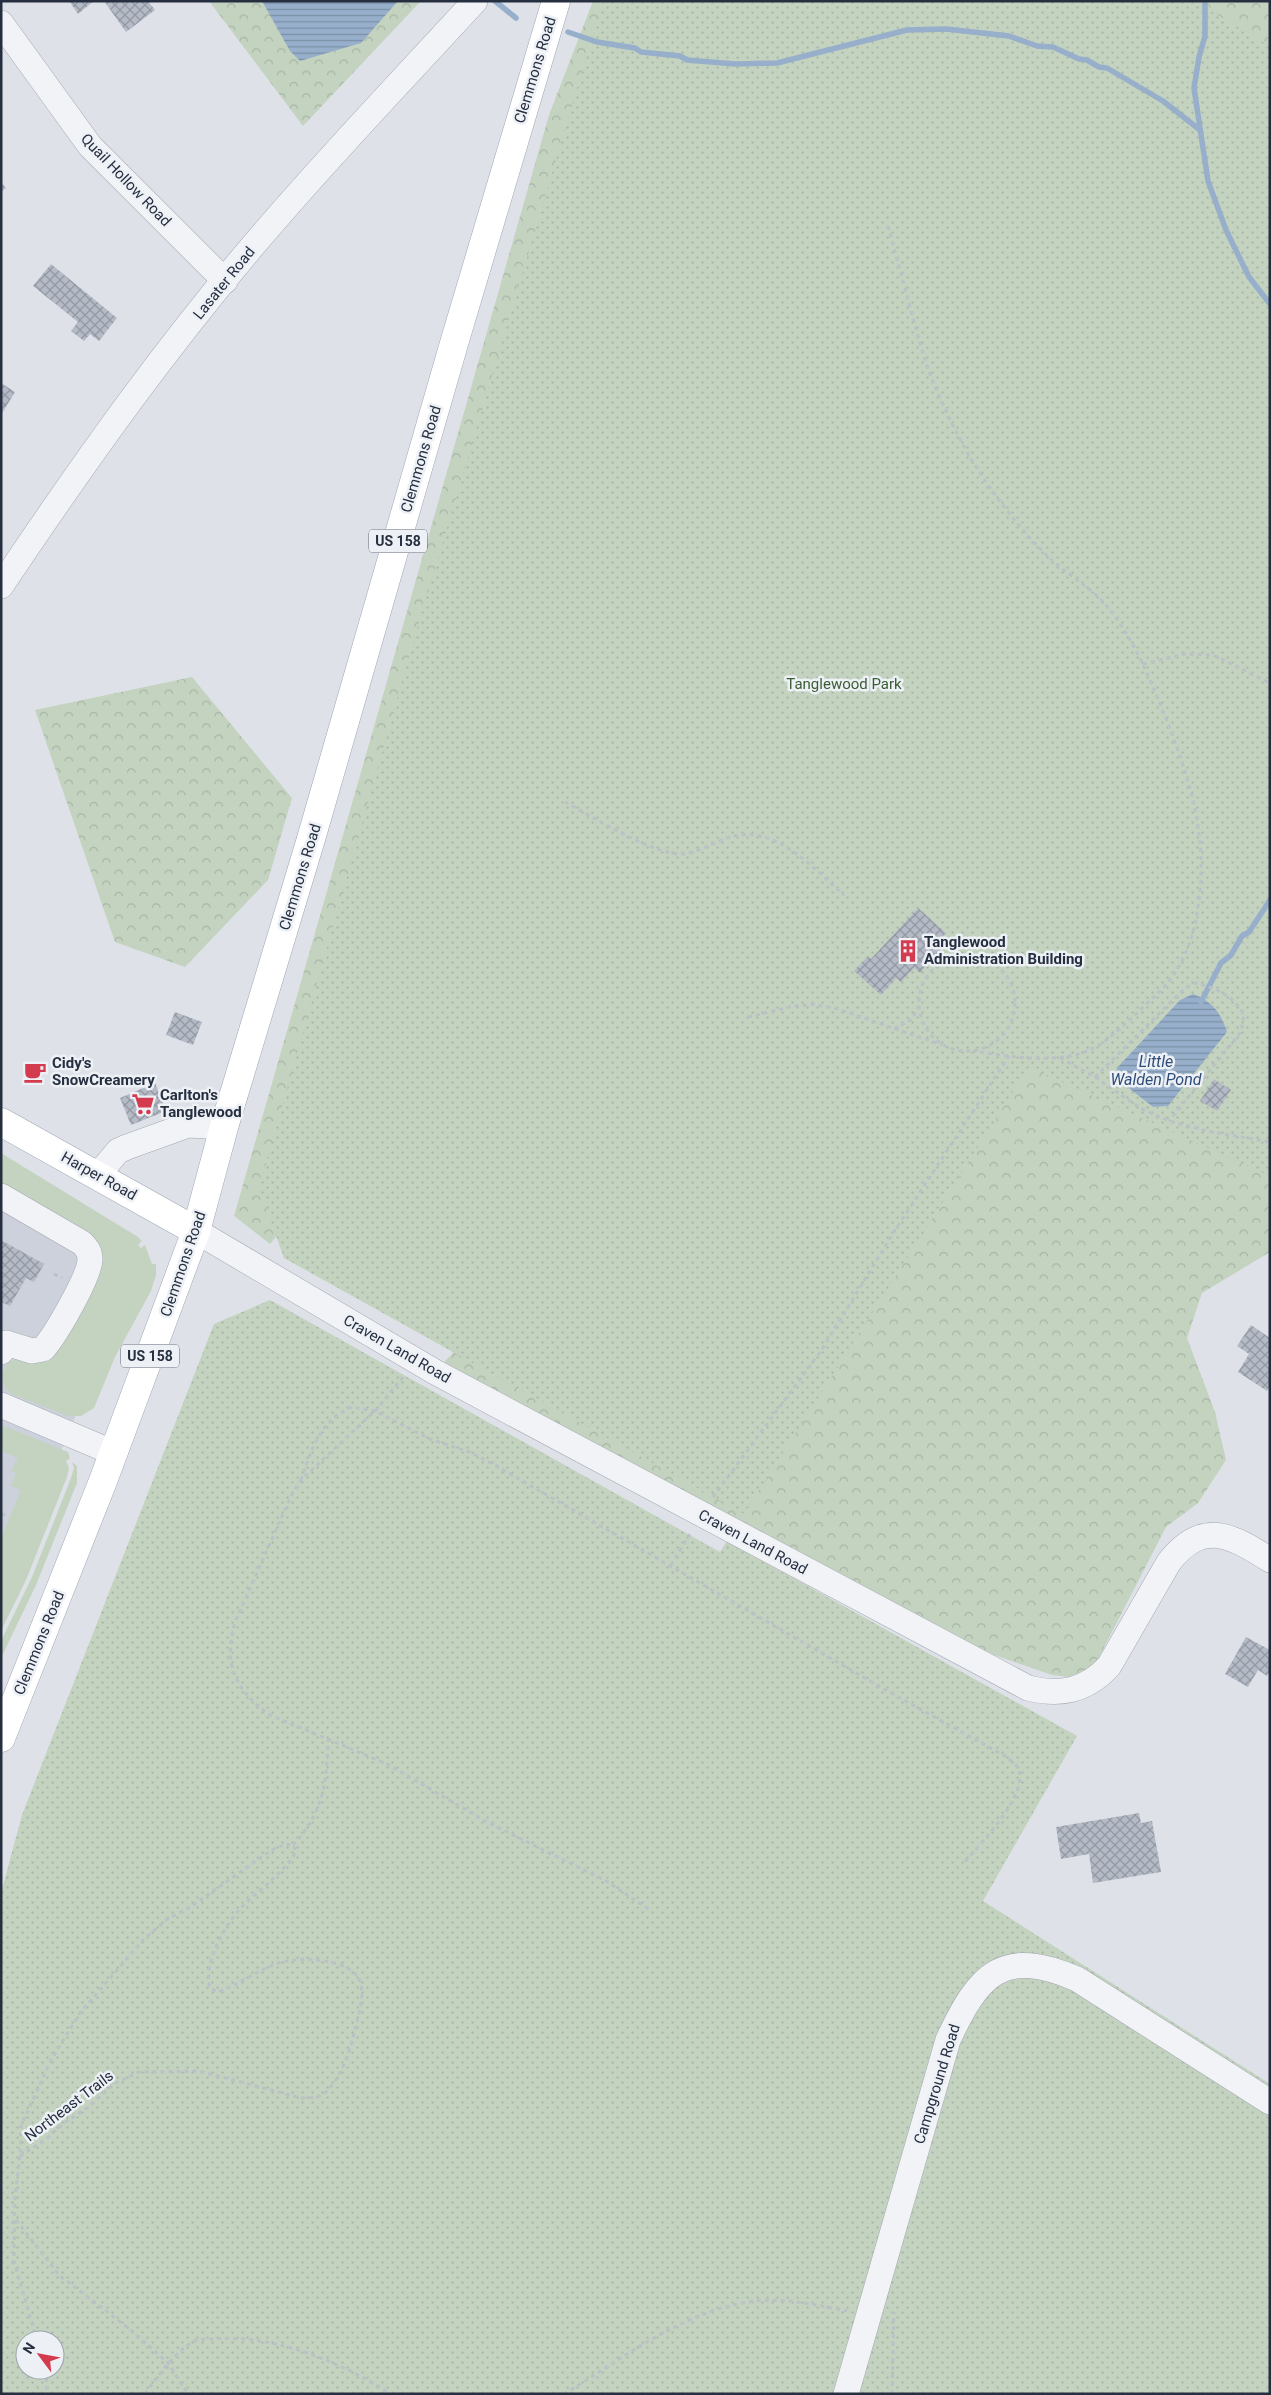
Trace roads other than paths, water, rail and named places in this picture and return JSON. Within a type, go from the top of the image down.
[{"type":"main road","name":"Clemmons Road","points":[[1,1738],[114,1453],[196,1230],[224,1127],[314,830],[460,321],[556,1]]},
{"type":"main road","name":"Harper Road","points":[[1,1122],[196,1230]]},
{"type":"street","name":"Lasater Road","points":[[1,586],[98,444],[225,281],[276,220],[475,1]]},
{"type":"street","name":"Quail Hollow Road","points":[[1,23],[90,146],[225,281]]},
{"type":"street","points":[[97,1176],[118,1151],[128,1147],[188,1125],[224,1127]]},
{"type":"street","points":[[1,1196],[82,1243],[87,1248],[90,1258],[80,1288],[43,1349],[32,1351],[2,1344]]},
{"type":"street","name":"Craven Land Road","points":[[196,1230],[416,1360],[1028,1688],[1046,1692],[1063,1692],[1081,1687],[1103,1673],[1114,1658],[1170,1562],[1180,1549],[1195,1539],[1212,1535],[1230,1537],[1270,1560]]},
{"type":"street","points":[[1,1405],[114,1453]]},
{"type":"street","name":"Campground Road","points":[[846,2394],[948,2040],[962,2010],[977,1987],[992,1975],[1012,1966],[1032,1964],[1056,1970],[1077,1980],[1270,2102]]},
{"type":"water","points":[[262,1],[398,1],[361,43],[300,61],[290,51]]},
{"type":"water","name":"Little Walden Pond","points":[[1193,994],[1215,1008],[1227,1032],[1168,1106],[1153,1107],[1116,1078],[1117,1068],[1180,1000]]},
{"type":"waterway","points":[[495,1],[516,18]]},
{"type":"waterway","points":[[1205,1],[1205,36],[1199,57],[1194,88],[1208,181],[1226,230],[1249,277],[1270,304]]},
{"type":"waterway","points":[[568,32],[597,42],[635,48],[641,52],[680,56],[687,60],[735,64],[777,63],[907,30],[946,29],[1009,36],[1037,46],[1053,47],[1079,59],[1087,60],[1099,67],[1107,68],[1163,101],[1200,130]]},
{"type":"waterway","points":[[1201,1002],[1221,963],[1231,955],[1242,936],[1249,932],[1270,900]]},
{"type":"place","name":"Tanglewood Administration Building","points":[[908,951]]},
{"type":"place","name":"Cidy's SnowCreamery","points":[[35,1072]]},
{"type":"place","name":"Carlton's Tanglewood","points":[[143,1104]]},
{"type":"park label","name":"Tanglewood Park","points":[[844,684]]}]
